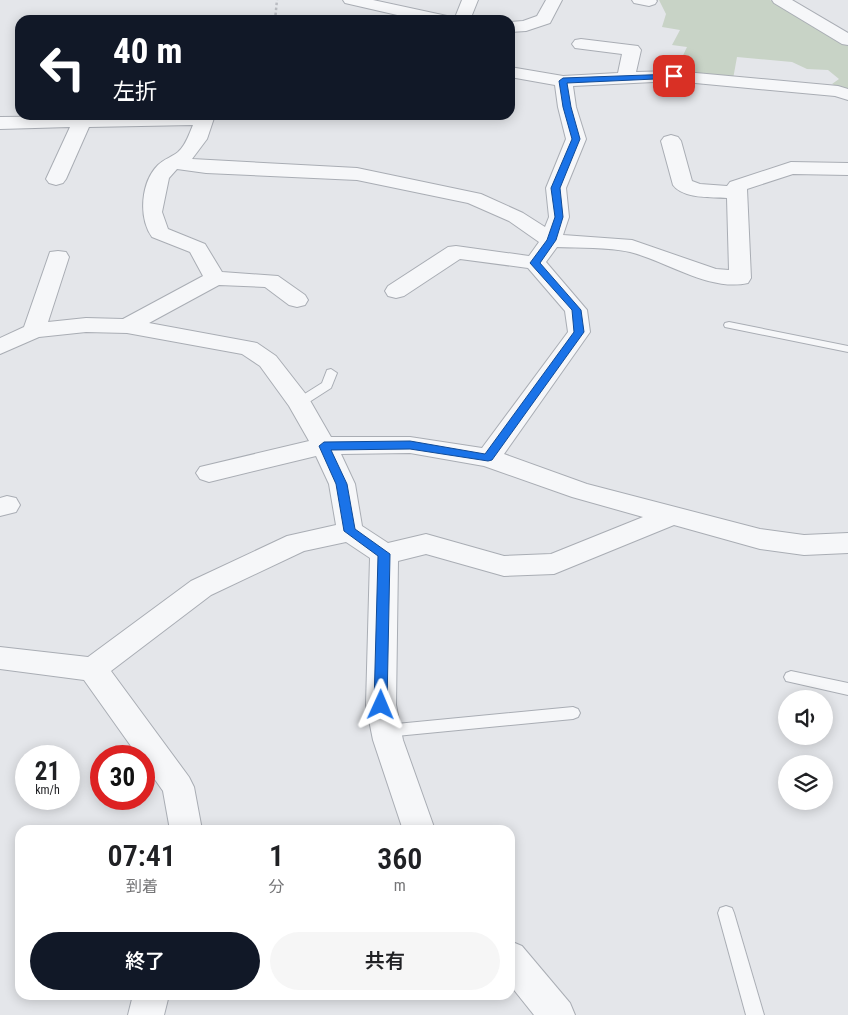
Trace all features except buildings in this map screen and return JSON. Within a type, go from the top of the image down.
[{"type":"street","points":[[351,0],[418,15]]},
{"type":"street","points":[[464,15],[470,0]]},
{"type":"street","points":[[515,27],[526,26],[544,19],[554,0]]},
{"type":"street","points":[[780,0],[848,40]]},
{"type":"street","points":[[581,44],[632,50],[626,78]]},
{"type":"street","points":[[515,73],[563,81],[674,76],[838,91],[848,95]]},
{"type":"street","points":[[535,263],[551,240],[559,217],[556,188],[576,139],[567,107],[563,81]]},
{"type":"street","points":[[0,123],[131,120]]},
{"type":"street","points":[[204,120],[197,139],[185,156],[166,168],[159,177],[152,212],[159,233],[198,248],[215,278]]},
{"type":"street","points":[[56,180],[82,122]]},
{"type":"street","points":[[671,141],[684,185],[697,190],[737,193]]},
{"type":"street","points":[[174,163],[206,167],[357,174],[377,178],[474,198],[516,218],[551,240],[632,246],[713,275],[740,278],[737,186],[791,168],[848,169]]},
{"type":"street","points":[[396,291],[456,252],[535,263],[576,310],[579,332],[488,458]]},
{"type":"street","points":[[34,331],[58,257]]},
{"type":"street","points":[[127,326],[215,278],[270,281],[297,300]]},
{"type":"street","points":[[0,347],[34,331],[86,324],[127,326],[249,348],[268,361],[298,403],[324,446],[342,484],[350,531],[384,554],[426,544],[504,566],[554,564],[672,515]]},
{"type":"street","points":[[209,473],[324,446],[410,445],[488,458],[580,491],[760,539],[804,544],[848,543]]},
{"type":"street","points":[[0,658],[93,669],[201,588],[297,543],[350,531]]},
{"type":"street","points":[[384,554],[381,705],[386,731],[417,825]]},
{"type":"street","points":[[93,669],[178,787],[185,825]]},
{"type":"street","points":[[515,965],[553,1015]]},
{"type":"street","points":[[146,1015],[149,1000]]},
{"type":"lane","points":[[729,325],[848,349]]},
{"type":"lane","points":[[298,403],[327,385],[331,373]]},
{"type":"lane","points":[[791,677],[848,689]]},
{"type":"lane","points":[[386,731],[573,713]]},
{"type":"lane","points":[[726,913],[755,1015]]},
{"type":"path","points":[[276,15],[277,0]]},
{"type":"shaded area","points":[[659,0],[770,0],[848,44],[848,91],[832,84],[839,79],[828,70],[807,69],[792,62],[737,57],[733,79],[675,72],[687,47],[672,45],[680,30],[662,27],[666,14]]},
{"type":"route","points":[[381,705],[384,554],[350,531],[342,484],[324,446],[410,445],[488,458],[579,332],[576,310],[535,263],[551,240],[559,217],[556,188],[576,139],[567,107],[563,81],[674,76]]}]
